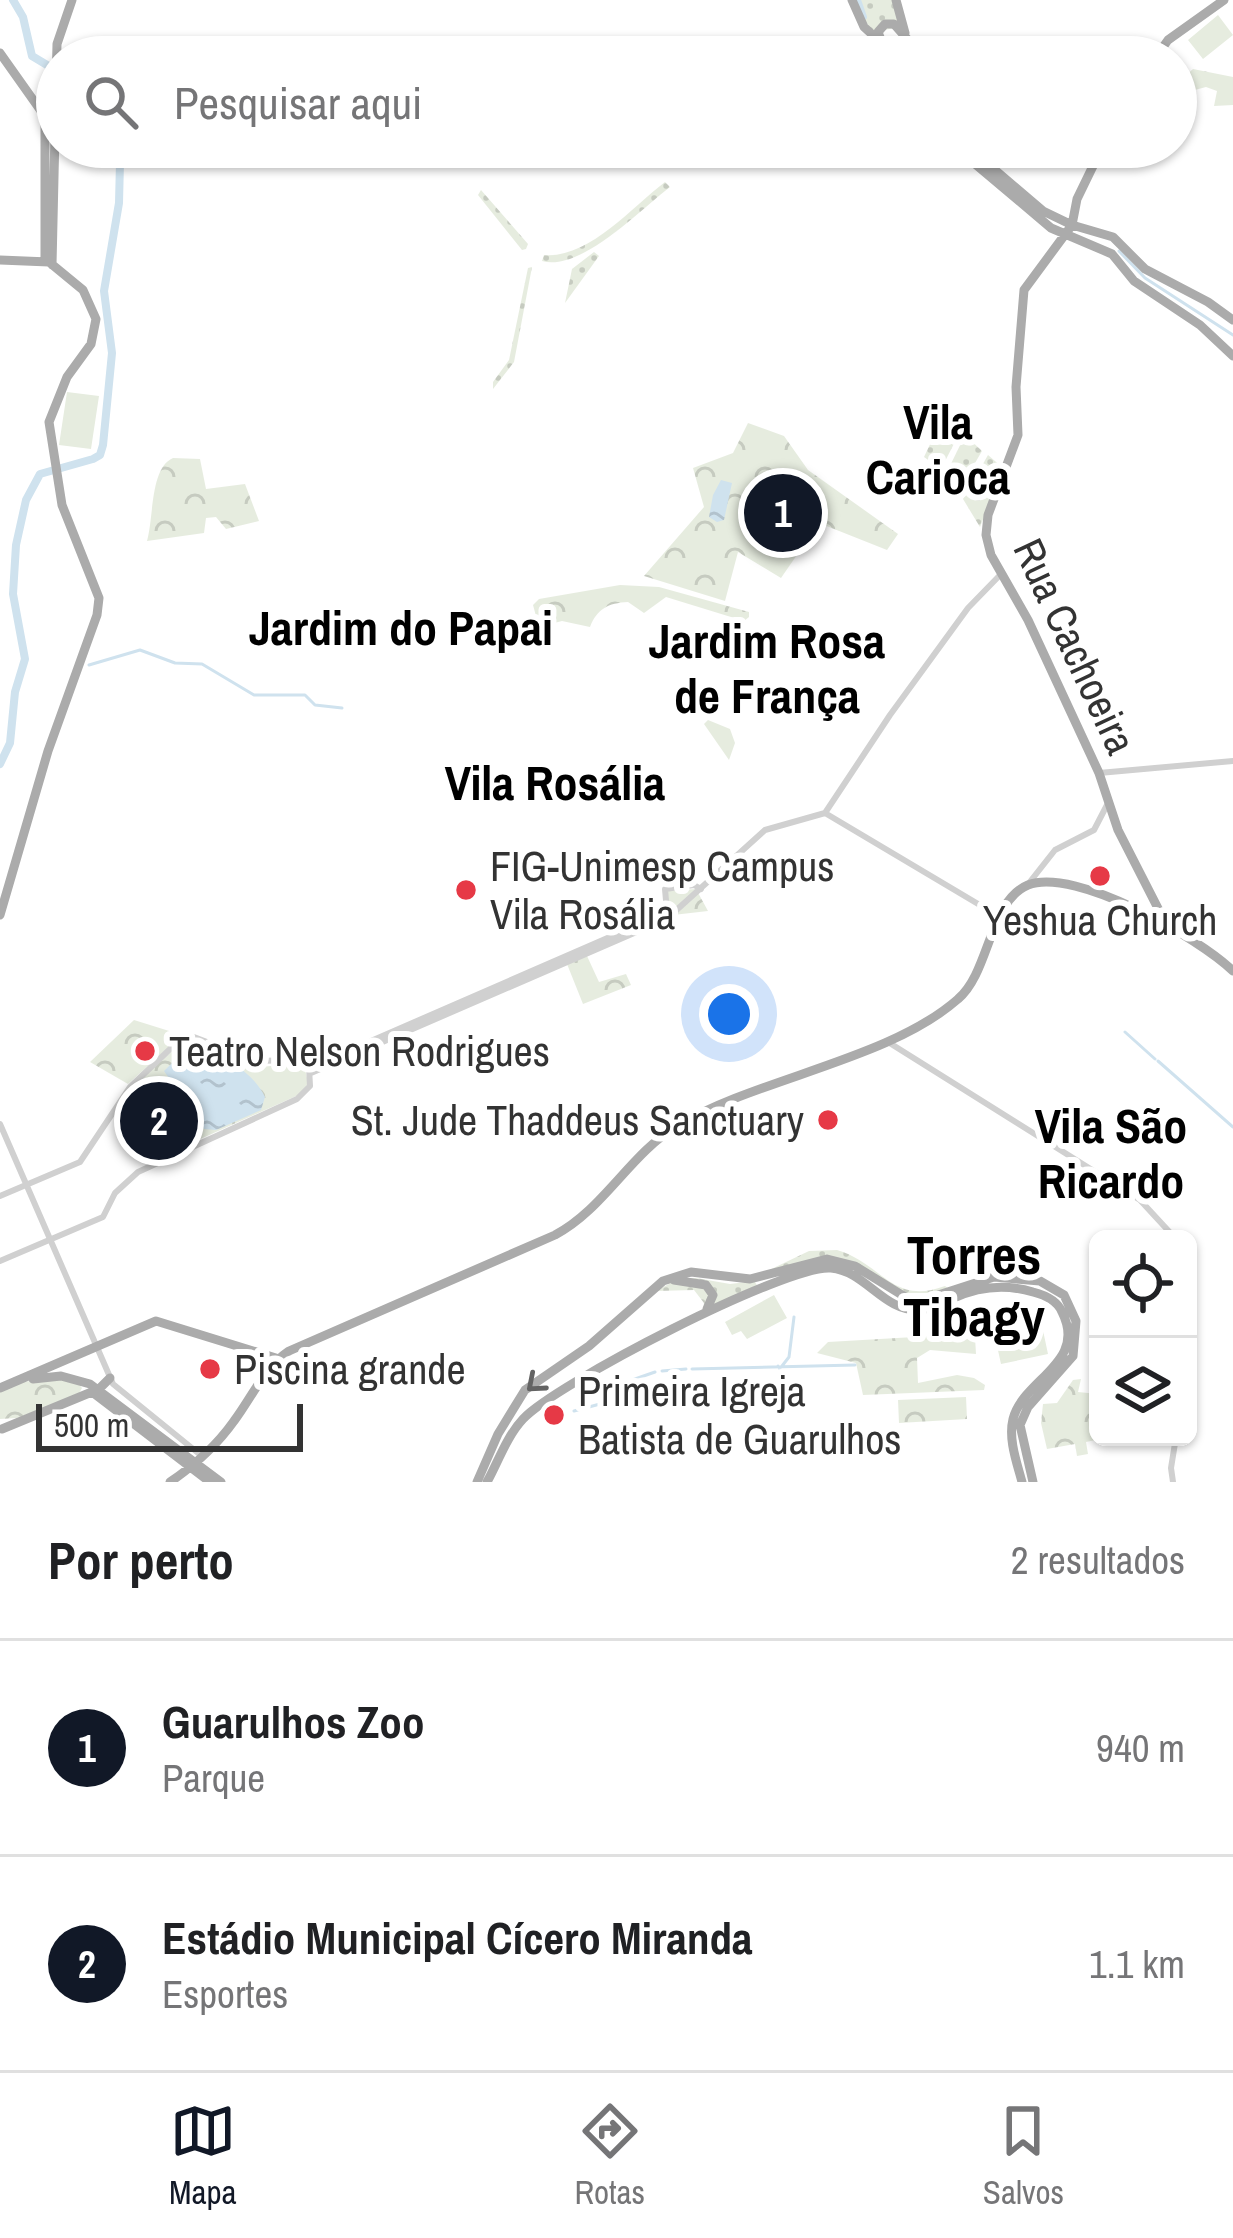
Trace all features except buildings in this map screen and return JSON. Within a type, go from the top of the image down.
[{"type":"main road","points":[[58,36],[72,0]]},
{"type":"main road","points":[[852,0],[861,24],[874,36]]},
{"type":"main road","points":[[896,0],[905,33]]},
{"type":"main road","points":[[1174,36],[1224,0]]},
{"type":"main road","points":[[878,36],[885,24],[894,24],[907,36]]},
{"type":"main road","points":[[0,53],[36,108]]},
{"type":"main road","points":[[48,168],[49,263]]},
{"type":"main road","points":[[980,168],[1064,240],[1107,241]]},
{"type":"main road","points":[[991,168],[1042,211],[1107,241],[1233,320]]},
{"type":"main road","name":"Rua Cachoeira","points":[[1092,168],[1064,240],[1024,290],[1016,387],[1018,435],[986,523],[991,555],[1099,772],[1108,803],[1166,924]]},
{"type":"main road","points":[[1064,240],[1076,230],[1107,241],[1134,281],[1233,356]]},
{"type":"main road","points":[[0,260],[49,263],[83,290],[97,319],[92,344],[67,377],[49,418],[67,518],[97,586],[99,608],[0,914]]},
{"type":"main road","points":[[170,1482],[198,1462],[279,1359],[341,1326],[568,1228],[681,1124],[885,1040],[962,996],[1000,916],[1013,896],[1032,885],[1078,888],[1166,924],[1204,946],[1233,971]]},
{"type":"main road","name":"Rua Cachoeira","points":[[1154,902],[1154,919]]},
{"type":"main road","points":[[477,1482],[525,1390],[589,1346],[663,1281],[691,1272],[750,1279],[827,1258],[855,1266],[910,1300],[1018,1287],[1042,1294],[1060,1307],[1067,1327],[1065,1350],[1058,1365],[1018,1407],[1012,1425],[1022,1482]]},
{"type":"main road","points":[[487,1482],[524,1417],[703,1313],[770,1283],[820,1268],[853,1274],[891,1303],[909,1310],[930,1308],[994,1276],[1040,1281],[1064,1295],[1076,1321],[1075,1348],[1069,1365],[1028,1407],[1021,1421],[1033,1482]]},
{"type":"main road","points":[[663,1281],[706,1285],[713,1301],[703,1313]]},
{"type":"main road","points":[[0,1388],[156,1321],[279,1359]]},
{"type":"main road","points":[[16,1381],[48,1376],[103,1387],[221,1482]]},
{"type":"main road","points":[[76,1378],[83,1387],[79,1397]]},
{"type":"main road","points":[[1,1425],[103,1387]]},
{"type":"main road","points":[[103,1387],[198,1462],[210,1482]]},
{"type":"street","points":[[0,1196],[80,1162],[130,1087],[186,1034],[257,1060],[293,1060],[313,1069],[668,915],[765,830],[825,813],[968,608],[1002,573]]},
{"type":"street","points":[[1099,772],[1233,761]]},
{"type":"street","points":[[1032,885],[1055,850],[1094,830],[1108,803]]},
{"type":"street","points":[[825,813],[1000,916]]},
{"type":"street","points":[[668,915],[665,889],[698,887]]},
{"type":"street","points":[[885,1040],[1140,1200],[1171,1230]]},
{"type":"street","points":[[0,1261],[103,1216],[129,1179],[297,1100],[308,1090],[313,1069]]},
{"type":"street","points":[[0,1124],[96,1347],[103,1387],[122,1394],[198,1462]]},
{"type":"street","points":[[1173,1482],[1175,1446]]},
{"type":"green space","points":[[854,0],[893,0],[902,27],[872,32]]},
{"type":"green space","points":[[1218,15],[1233,35],[1203,59],[1197,51],[1197,36],[1193,36]]},
{"type":"green space","points":[[1197,70],[1233,77],[1233,105],[1214,106],[1217,91],[1197,89]]},
{"type":"green space","points":[[665,182],[670,187],[591,249],[557,262],[542,261],[544,255],[593,241]]},
{"type":"green space","points":[[481,190],[528,244],[526,249],[522,250],[478,195]]},
{"type":"green space","points":[[594,252],[599,256],[565,303],[572,269]]},
{"type":"green space","points":[[532,267],[514,362],[493,389],[509,360],[528,268]]},
{"type":"green space","points":[[67,392],[99,396],[91,449],[59,445]]},
{"type":"green space","points":[[942,419],[959,434],[941,469],[924,457]]},
{"type":"green space","points":[[748,423],[784,436],[808,470],[898,534],[887,550],[819,523],[781,578],[738,552],[725,601],[644,576],[704,507],[693,468],[733,453]]},
{"type":"green space","points":[[965,435],[982,451],[957,494],[946,474]]},
{"type":"green space","points":[[988,455],[1003,468],[980,527],[963,499]]},
{"type":"green space","points":[[173,458],[200,459],[206,489],[245,484],[259,521],[226,529],[216,517],[206,518],[204,533],[147,541],[160,472]]},
{"type":"green space","points":[[620,585],[659,587],[749,612],[749,617],[744,621],[666,597],[644,613],[628,602],[609,606],[590,627],[562,621],[539,627],[533,605],[539,599]]},
{"type":"green space","points":[[708,720],[730,729],[735,743],[729,760],[704,724]]},
{"type":"green space","points":[[696,889],[708,911],[673,915],[669,911],[667,891]]},
{"type":"green space","points":[[587,956],[599,982],[626,974],[631,985],[583,1004],[567,964]]},
{"type":"green space","points":[[134,1020],[182,1035],[128,1084],[90,1062]]},
{"type":"green space","points":[[186,1040],[260,1067],[292,1064],[305,1069],[308,1083],[303,1093],[147,1163],[123,1101]]},
{"type":"green space","points":[[156,1087],[188,1129],[160,1151],[127,1108]]},
{"type":"green space","points":[[837,1250],[899,1287],[949,1289],[910,1299],[844,1261],[759,1275],[809,1251]]},
{"type":"green space","points":[[678,1279],[730,1284],[754,1281],[757,1285],[703,1311],[704,1303],[694,1290],[656,1291]]},
{"type":"green space","points":[[774,1295],[787,1318],[747,1339],[741,1331],[732,1335],[725,1322]]},
{"type":"green space","points":[[1041,1321],[1048,1354],[1001,1364],[994,1332]]},
{"type":"green space","points":[[991,1331],[975,1337],[976,1354],[930,1350],[917,1358],[918,1383],[957,1375],[974,1378],[985,1385],[984,1390],[863,1395],[856,1363],[817,1353],[828,1342],[949,1335]]},
{"type":"green space","points":[[1081,1379],[1078,1392],[1089,1393],[1088,1454],[1077,1456],[1075,1444],[1047,1449],[1041,1423],[1043,1404],[1057,1403],[1073,1380]]},
{"type":"green space","points":[[21,1382],[77,1382],[82,1388],[78,1395],[17,1418],[0,1419],[0,1391]]},
{"type":"green space","points":[[966,1397],[967,1419],[899,1423],[898,1400]]},
{"type":"water","points":[[777,472],[807,484],[807,489],[762,491],[762,485]]},
{"type":"water","points":[[721,480],[732,483],[724,520],[717,522],[709,517]]},
{"type":"water","points":[[203,1051],[231,1062],[254,1081],[265,1097],[261,1110],[216,1130],[204,1129],[164,1071],[179,1056]]},
{"type":"waterway","points":[[13,0],[36,58]]},
{"type":"waterway","points":[[858,0],[864,17]]},
{"type":"waterway","points":[[0,764],[10,743],[15,692],[25,659],[13,594],[16,545],[26,500],[40,474],[93,459],[103,445],[112,353],[104,291],[119,203],[120,168]]},
{"type":"waterway","points":[[1119,251],[1145,278],[1233,335]]},
{"type":"waterway","points":[[89,665],[140,650],[175,663],[202,664],[254,695],[305,695],[315,705],[342,708]]},
{"type":"waterway","points":[[1125,1032],[1155,1059]]},
{"type":"waterway","points":[[1158,1061],[1233,1127]]},
{"type":"waterway","points":[[782,1366],[789,1357],[794,1317]]},
{"type":"waterway","points":[[692,1369],[855,1365]]},
{"type":"waterway","points":[[778,1366],[796,1395]]},
{"type":"waterway","points":[[662,1371],[686,1369]]},
{"type":"waterway","points":[[611,1394],[615,1386],[655,1372]]},
{"type":"waterway","points":[[574,1411],[600,1404]]},
{"type":"place","name":"Guarulhos Zoo","points":[[783,513]]},
{"type":"place","name":"Yeshua Church","points":[[1100,876]]},
{"type":"place","name":"FIG-Unimesp Campus Vila Rosália","points":[[466,890]]},
{"type":"place","name":"Teatro Nelson Rodrigues","points":[[145,1051]]},
{"type":"place","name":"St. Jude Thaddeus Sanctuary","points":[[828,1120]]},
{"type":"place","name":"Estádio Municipal Cícero Miranda","points":[[159,1121]]},
{"type":"place","name":"Piscina grande","points":[[210,1369]]},
{"type":"place","name":"Primeira Igreja Batista de Guarulhos","points":[[554,1415]]},
{"type":"district","name":"Vila Carioca","points":[[938,448]]},
{"type":"district","name":"Jardim do Papai","points":[[401,627]]},
{"type":"district","name":"Jardim Rosa de França","points":[[767,668]]},
{"type":"district","name":"Vila Rosália","points":[[555,782]]},
{"type":"district","name":"Vila São Ricardo","points":[[1111,1152]]},
{"type":"district","name":"Torres Tibagy","points":[[974,1285]]}]
